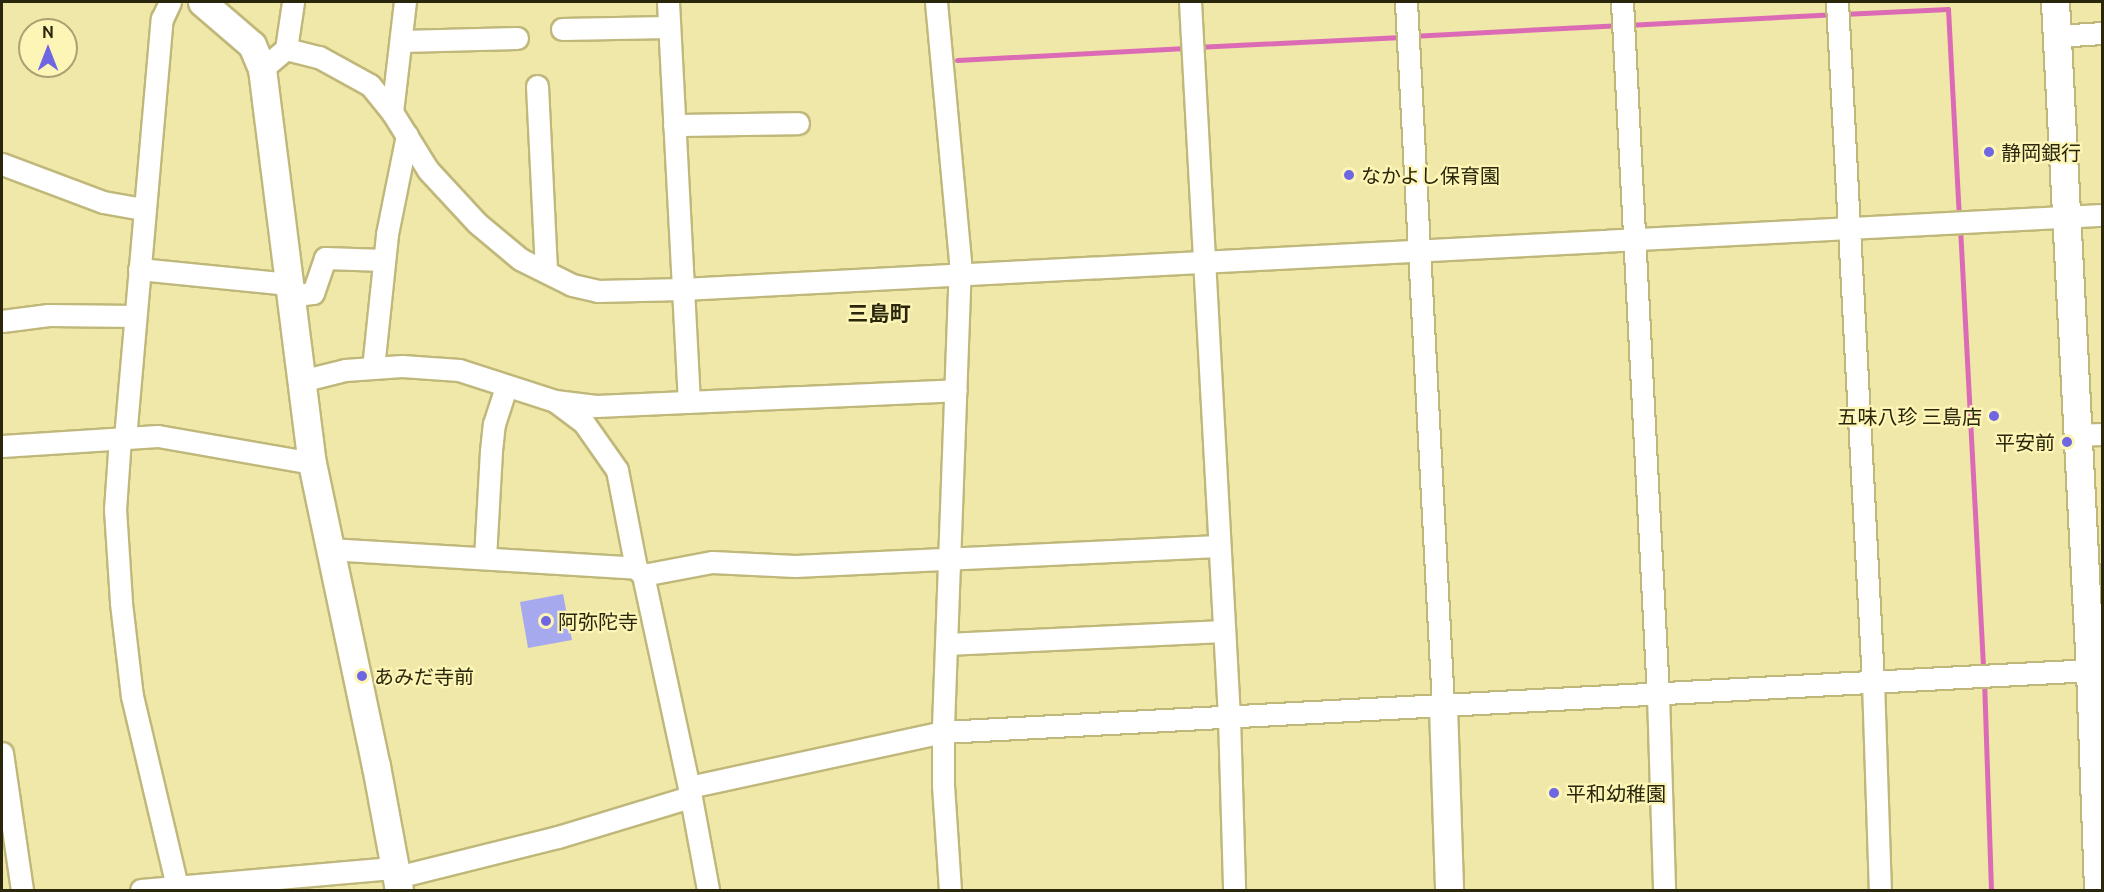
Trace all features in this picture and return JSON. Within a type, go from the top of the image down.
[{"type":"street","points":[[170,2],[162,19],[115,509],[117,557],[132,696],[177,889]]},
{"type":"street","points":[[202,2],[252,45],[262,69],[312,463],[328,549],[376,766],[397,879]]},
{"type":"street","points":[[262,69],[286,49],[293,2]]},
{"type":"street","points":[[392,112],[405,2]]},
{"type":"street","points":[[668,2],[689,401]]},
{"type":"street","points":[[936,2],[960,274],[942,732],[950,891]]},
{"type":"street","points":[[1190,2],[1229,717],[1234,891]]},
{"type":"street","points":[[1406,2],[1443,706],[1449,891]]},
{"type":"street","points":[[1622,2],[1658,695],[1664,891]]},
{"type":"street","points":[[1837,2],[1873,682],[1880,891]]},
{"type":"street","points":[[2055,2],[2076,435],[2096,670],[2098,891]]},
{"type":"street","points":[[562,29],[669,27]]},
{"type":"street","points":[[2057,36],[2103,33]]},
{"type":"street","points":[[402,41],[517,38]]},
{"type":"street","points":[[286,49],[319,57],[369,86],[392,112],[428,170],[477,223],[520,259],[572,285],[597,291],[683,289],[2103,215]]},
{"type":"street","points":[[537,86],[546,272]]},
{"type":"street","points":[[674,125],[798,123]]},
{"type":"street","points":[[373,368],[384,260],[407,135]]},
{"type":"street","points":[[2,164],[103,202],[143,209]]},
{"type":"street","points":[[139,269],[313,293],[325,258],[384,260]]},
{"type":"street","points":[[2,321],[49,315],[135,316]]},
{"type":"street","points":[[301,381],[345,370],[373,368],[402,366],[459,370],[555,401],[596,406],[956,390]]},
{"type":"street","points":[[485,558],[490,451],[494,424],[506,386]]},
{"type":"street","points":[[555,401],[584,423],[617,470],[689,792],[708,891]]},
{"type":"street","points":[[2076,435],[2103,434]]},
{"type":"street","points":[[2,446],[158,436],[312,463]]},
{"type":"street","points":[[328,549],[485,558],[639,571],[712,562],[795,566],[1220,546]]},
{"type":"street","points":[[946,644],[1224,631]]},
{"type":"street","points":[[141,891],[397,879],[558,837],[689,792],[942,732],[2096,670]]},
{"type":"street","points":[[2,753],[22,891]]},
{"type":"building","name":"阿弥陀寺","points":[[563,594],[572,640],[528,648],[520,602]]},
{"type":"waterway","points":[[1843,14],[1948,9],[1959,218]]},
{"type":"waterway","points":[[1627,25],[1834,14]]},
{"type":"waterway","points":[[1411,36],[1618,25]]},
{"type":"waterway","points":[[1196,47],[1402,37]]},
{"type":"waterway","points":[[957,60],[1186,48]]},
{"type":"waterway","points":[[1960,227],[1983,670]]},
{"type":"waterway","points":[[1984,679],[1991,890]]},
{"type":"place","name":"静岡銀行","points":[[1989,152]]},
{"type":"place","name":"なかよし保育園","points":[[1349,175]]},
{"type":"place","name":"五味八珍 三島店","points":[[1994,416]]},
{"type":"place","name":"平安前","points":[[2067,442]]},
{"type":"place","name":"阿弥陀寺","points":[[546,621]]},
{"type":"place","name":"あみだ寺前","points":[[362,676]]},
{"type":"place","name":"平和幼稚園","points":[[1554,793]]},
{"type":"district","name":"三島町","points":[[879,313]]}]
